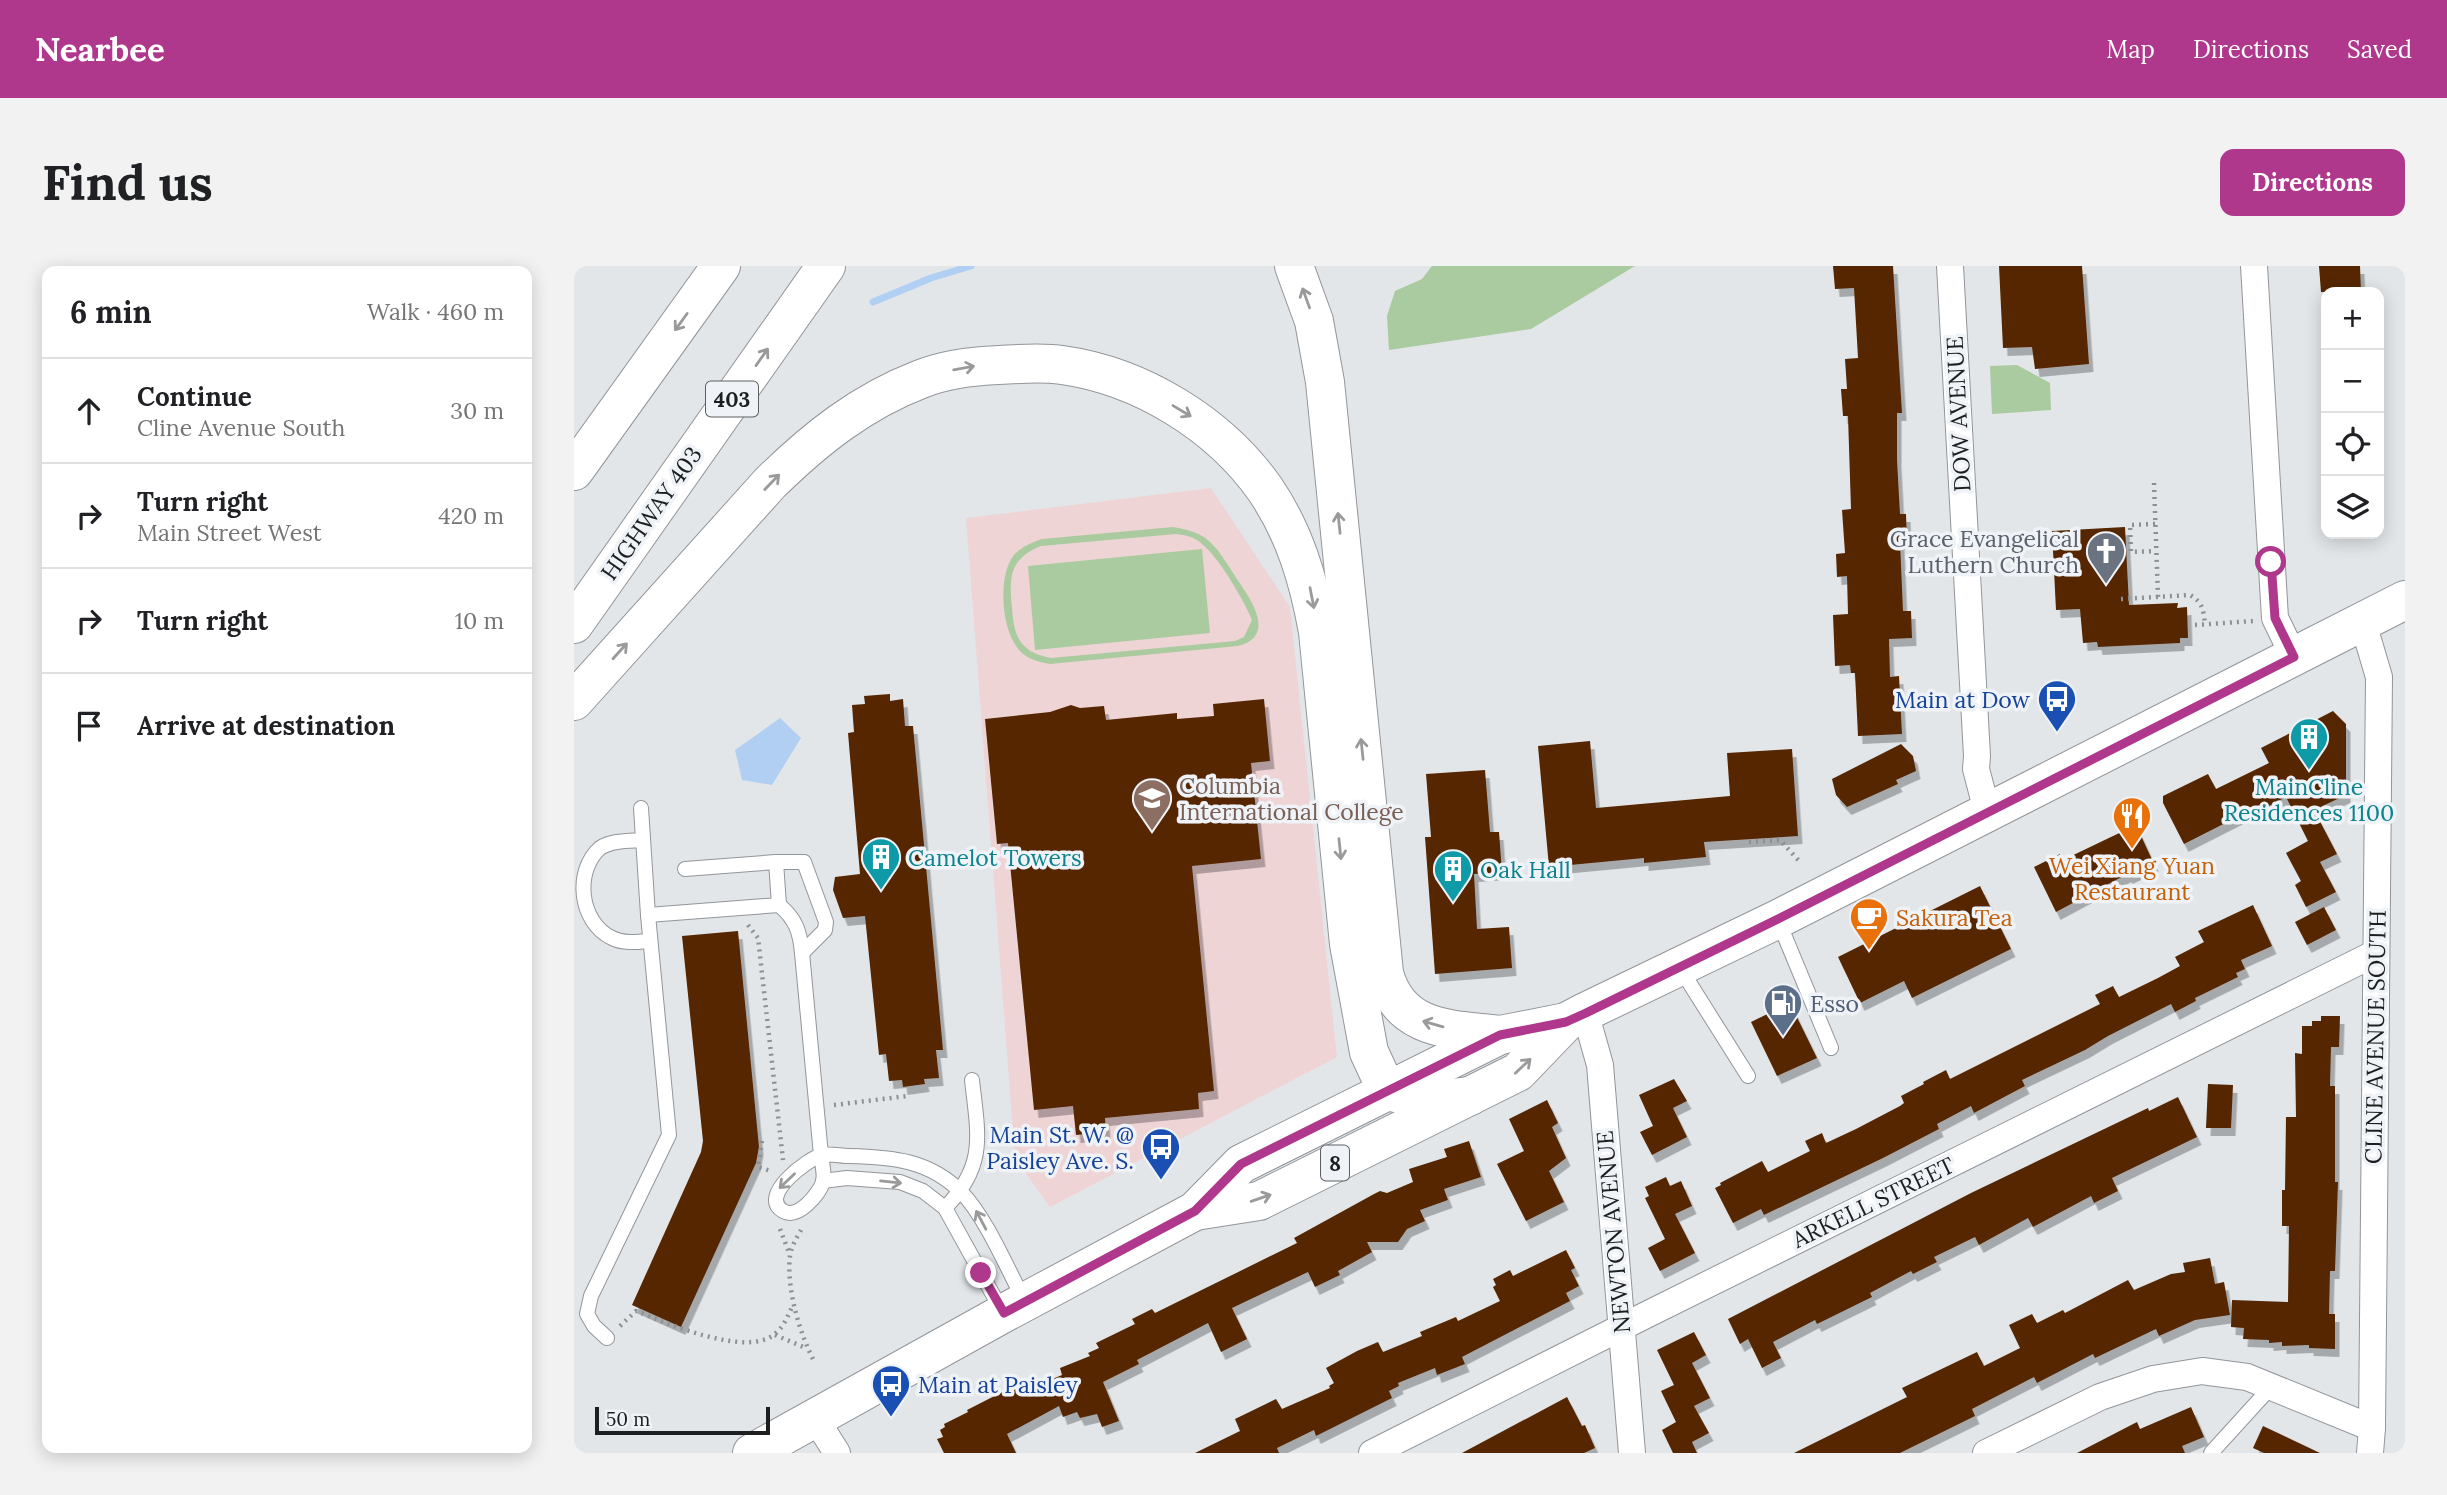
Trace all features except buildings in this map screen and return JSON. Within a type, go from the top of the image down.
[{"type":"main road","points":[[574,471],[721,266]]},
{"type":"main road","name":"HIGHWAY 403","points":[[574,624],[826,266]]},
{"type":"main road","points":[[1294,266],[1314,321],[1325,382],[1386,981],[1393,1000],[1410,1016],[1448,1028],[1500,1035]]},
{"type":"main road","points":[[574,701],[770,483],[839,421],[881,396],[924,377],[967,367],[1016,364],[1062,365],[1108,376],[1152,394],[1194,419],[1232,450],[1265,489],[1291,533],[1309,582],[1318,632],[1349,944],[1369,1052],[1387,1091],[1412,1098],[1446,1100],[1470,1096]]},
{"type":"main road","name":"8","points":[[752,1453],[1195,1211],[1241,1164],[1500,1035],[1576,1017],[1778,919],[2405,600]]},
{"type":"main road","name":"8","points":[[1195,1211],[1259,1200],[1518,1072],[1576,1017]]},
{"type":"street","name":"DOW AVENUE","points":[[1950,266],[1976,769],[1987,811]]},
{"type":"street","points":[[2254,266],[2275,618],[2294,657]]},
{"type":"street","name":"CLINE AVENUE SOUTH","points":[[2363,623],[2379,677],[2371,1441]]},
{"type":"street","name":"ARKELL STREET","points":[[1372,1453],[2376,953]]},
{"type":"street","name":"NEWTON AVENUE","points":[[1576,1017],[1600,1065],[1632,1453]]},
{"type":"street","points":[[1986,1453],[2101,1397],[2153,1379],[2202,1371],[2247,1377],[2271,1387],[2371,1441]]},
{"type":"street","points":[[815,1418],[836,1453]]},
{"type":"lane","points":[[607,1338],[594,1326],[587,1314],[591,1296],[668,1135],[641,808]]},
{"type":"lane","points":[[643,840],[613,842],[600,847],[586,865],[579,888],[586,914],[602,932],[615,940],[634,943],[650,941]]},
{"type":"lane","points":[[776,862],[779,905]]},
{"type":"lane","points":[[685,869],[804,862],[826,922],[825,930],[802,953]]},
{"type":"lane","points":[[648,915],[779,905],[790,914],[798,926],[802,953],[817,1107],[821,1155],[823,1181],[808,1202],[796,1212],[782,1211],[777,1203],[776,1195],[780,1186],[821,1155],[894,1157],[924,1167],[961,1191],[973,1205],[1014,1308]]},
{"type":"lane","points":[[1778,919],[1831,1048]]},
{"type":"lane","points":[[1679,967],[1748,1076]]},
{"type":"lane","points":[[945,1208],[961,1191],[975,1161],[978,1138],[972,1080]]},
{"type":"lane","points":[[823,1181],[847,1178],[900,1182],[923,1191],[945,1208],[1014,1308]]},
{"type":"lane","points":[[2210,1453],[2271,1387]]},
{"type":"path","points":[[2154,483],[2158,597]]},
{"type":"path","points":[[2155,524],[2130,525],[2131,552],[2156,551]]},
{"type":"path","points":[[2122,599],[2190,595],[2203,606],[2205,624]]},
{"type":"path","points":[[2195,625],[2254,621]]},
{"type":"path","points":[[1749,842],[1780,840],[1800,862]]},
{"type":"path","points":[[742,922],[752,928],[758,938],[783,1159],[767,1176]]},
{"type":"path","points":[[817,1107],[906,1096]]},
{"type":"path","points":[[762,1141],[758,1167],[772,1171]]},
{"type":"path","points":[[778,1223],[790,1255],[793,1304],[807,1348],[815,1363]]},
{"type":"path","points":[[790,1255],[806,1223]]},
{"type":"path","points":[[607,1338],[636,1311],[684,1329],[732,1342],[754,1342],[775,1335],[786,1321],[793,1304]]},
{"type":"path","points":[[775,1335],[807,1348]]},
{"type":"shaded area","name":"Columbia International College","points":[[1211,488],[1290,607],[1337,1057],[1050,1207],[1015,1158],[966,518]]},
{"type":"green space","points":[[1432,266],[1635,266],[1531,329],[1389,350],[1387,316],[1395,291],[1422,279]]},
{"type":"green space","points":[[2017,365],[2050,383],[2051,410],[1992,414],[1990,366]]},
{"type":"green space","points":[[1173,527],[1196,533],[1217,550],[1247,594],[1257,614],[1257,633],[1250,641],[1238,646],[1050,664],[1031,659],[1021,652],[1009,632],[1003,590],[1005,576],[1014,555],[1023,547],[1042,539]],"holes":[[[1176,534],[1193,538],[1216,558],[1252,620],[1244,637],[1235,641],[1051,658],[1032,652],[1021,642],[1013,618],[1011,578],[1017,563],[1030,551],[1041,546]]]},
{"type":"green space","points":[[1202,549],[1210,633],[1035,650],[1028,566]]},
{"type":"water","points":[[780,718],[801,738],[772,785],[742,780],[735,750]]},
{"type":"waterway","points":[[873,302],[931,278],[971,266]]},
{"type":"place","name":"Grace Evangelical Luthern Church","points":[[2106,585]]},
{"type":"place","name":"Main at Dow","points":[[2057,733]]},
{"type":"place","name":"MainCline Residences 1100","points":[[2309,771]]},
{"type":"place","name":"Columbia International College","points":[[1152,832]]},
{"type":"place","name":"Wei Xiang Yuan Restaurant","points":[[2132,850]]},
{"type":"place","name":"Camelot Towers","points":[[881,891]]},
{"type":"place","name":"Oak Hall","points":[[1453,903]]},
{"type":"place","name":"Sakura Tea","points":[[1869,951]]},
{"type":"place","name":"Esso","points":[[1783,1037]]},
{"type":"place","name":"Main St. W. @ Paisley Ave. S.","points":[[1161,1181]]},
{"type":"place","name":"Main at Paisley","points":[[891,1418]]},
{"type":"route","points":[[981,1273],[1004,1313],[1195,1211],[1241,1164],[1500,1035],[1566,1022],[1586,1013],[1778,919],[2294,657],[2275,618],[2271,562]]}]
